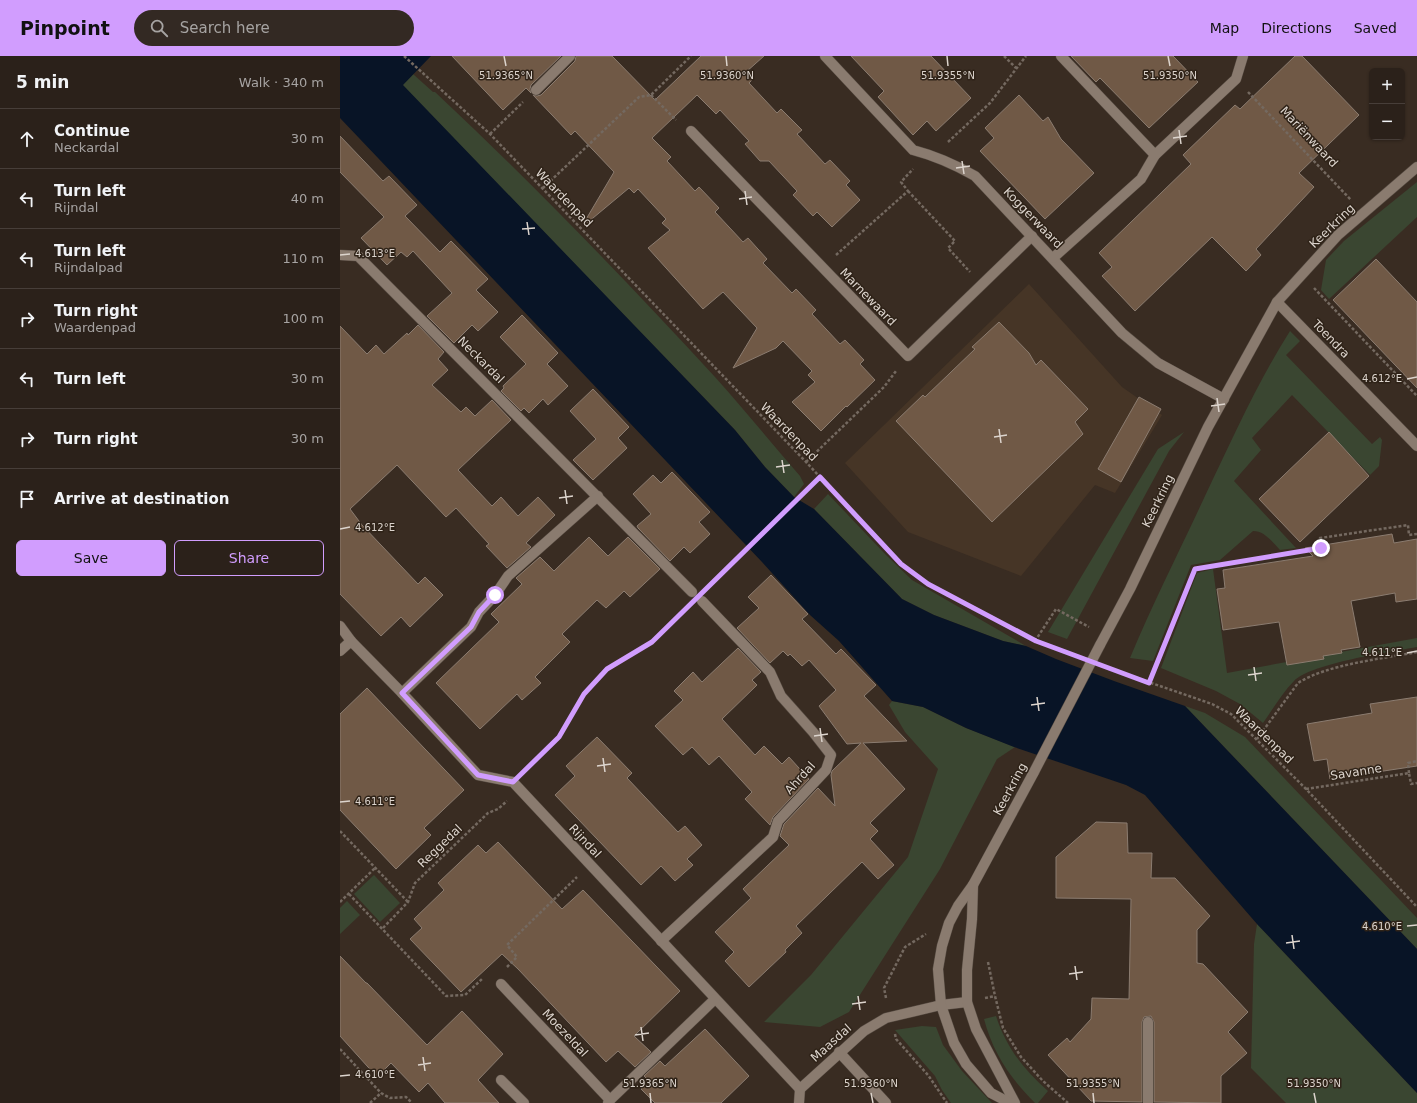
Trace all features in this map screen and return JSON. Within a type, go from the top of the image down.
[{"type":"street","points":[[536,90],[570,56]]},
{"type":"street","name":"Koggerwaard","points":[[825,56],[913,150],[954,164],[976,176],[1122,333],[1158,362],[1224,399]]},
{"type":"street","points":[[1061,56],[1155,155]]},
{"type":"street","points":[[1053,258],[1141,179],[1155,155],[1236,79],[1243,56]]},
{"type":"street","name":"Marnewaard","points":[[690,131],[908,356]]},
{"type":"street","name":"Keerkring","points":[[1010,1103],[991,1092],[966,1064],[954,1042],[941,1005],[938,969],[942,946],[949,923],[958,906],[973,885],[1034,772],[1133,581],[1208,427],[1277,302],[1338,235],[1417,167]]},
{"type":"street","points":[[908,356],[1032,236]]},
{"type":"street","name":"Neckardal","points":[[340,255],[358,256],[692,592]]},
{"type":"street","name":"Toendra","points":[[1277,302],[1417,446]]},
{"type":"street","points":[[402,693],[471,627],[479,612],[495,595],[508,576],[598,496]]},
{"type":"street","name":"Ahrdal","points":[[661,941],[772,837],[778,821],[826,770],[831,755],[814,732],[780,696],[770,672],[702,601]]},
{"type":"street","points":[[340,626],[351,641],[402,693],[478,775],[513,782]]},
{"type":"street","points":[[340,651],[351,641]]},
{"type":"street","name":"Rijndal","points":[[513,782],[800,1089]]},
{"type":"street","name":"Keerkring","points":[[973,885],[972,920],[967,970],[967,1002],[976,1029],[1015,1103]]},
{"type":"street","name":"Moezeldal","points":[[499,981],[609,1101],[715,999]]},
{"type":"street","name":"Maasdal","points":[[800,1089],[839,1052],[864,1031],[886,1018],[941,1005],[967,1002]]},
{"type":"street","points":[[1148,1022],[1148,1103]]},
{"type":"street","points":[[839,1052],[886,1103]]},
{"type":"street","points":[[501,1080],[524,1103]]},
{"type":"street","points":[[799,1103],[800,1089]]},
{"type":"path","name":"Waardenpad","points":[[404,56],[490,134],[543,188],[806,462],[901,564],[928,584],[1036,641],[1078,657]]},
{"type":"path","points":[[543,188],[639,97],[651,95],[691,56]]},
{"type":"path","points":[[1004,56],[1016,68]]},
{"type":"path","points":[[982,285],[948,248],[955,240],[901,182],[990,103],[1026,56]]},
{"type":"path","name":"Mariënwaard","points":[[1236,79],[1363,213]]},
{"type":"path","points":[[490,134],[536,90]]},
{"type":"path","points":[[651,95],[686,129],[690,131]]},
{"type":"path","points":[[822,268],[908,191]]},
{"type":"path","points":[[1302,275],[1417,396]]},
{"type":"path","points":[[806,462],[884,387],[908,356]]},
{"type":"path","points":[[708,586],[820,477]]},
{"type":"path","points":[[1149,683],[1195,569],[1321,548],[1320,538],[1408,525],[1409,535],[1417,534]]},
{"type":"path","points":[[513,782],[559,737],[584,694],[607,669],[652,642],[686,608]]},
{"type":"path","points":[[1036,641],[1056,608],[1091,628]]},
{"type":"path","points":[[1257,739],[1298,683],[1307,677],[1345,666],[1417,652]]},
{"type":"path","name":"Waardenpad","points":[[1107,667],[1212,704],[1231,714],[1306,789],[1417,906]]},
{"type":"path","points":[[1417,761],[1408,763],[1411,784],[1417,783]]},
{"type":"path","name":"Savanne","points":[[1306,789],[1409,773]]},
{"type":"path","name":"Reggedal","points":[[383,928],[408,902],[415,883],[488,813],[498,809],[511,797],[513,782]]},
{"type":"path","points":[[340,831],[408,902]]},
{"type":"path","points":[[349,894],[383,928],[446,996],[465,995],[491,972],[499,981],[518,957],[507,945],[590,865]]},
{"type":"path","points":[[340,902],[375,868]]},
{"type":"path","points":[[988,960],[995,996],[1004,1028],[1021,1057],[1043,1081],[1068,1103]]},
{"type":"path","points":[[340,1049],[381,1093],[390,1098],[406,1097],[412,1103]]},
{"type":"path","points":[[370,1103],[381,1093]]},
{"type":"shaded area","points":[[1029,284],[1122,387],[1162,415],[1115,493],[1095,485],[1021,576],[908,532],[845,463]]},
{"type":"green space","points":[[413,74],[433,92],[435,92],[471,126],[542,196],[647,304],[715,377],[800,476],[804,484],[794,497],[765,467],[735,430],[402,85]]},
{"type":"green space","points":[[1417,182],[1417,217],[1329,299],[1321,290],[1326,260],[1344,241]]},
{"type":"green space","points":[[1290,331],[1300,341],[1286,355],[1372,444],[1380,437],[1382,440],[1379,466],[1370,475],[1292,395],[1252,438],[1261,450],[1234,481],[1296,548],[1280,550],[1265,535],[1257,531],[1253,531],[1220,560],[1191,565],[1153,661],[1130,658],[1157,597],[1245,412]]},
{"type":"green space","points":[[1184,432],[1169,451],[1067,639],[1048,632],[1158,449]]},
{"type":"green space","points":[[828,494],[912,580],[1026,646],[1003,641],[934,615],[902,599],[814,509]]},
{"type":"green space","points":[[1213,569],[1227,673],[1417,638],[1417,647],[1352,659],[1317,669],[1303,675],[1294,681],[1263,723],[1240,704],[1216,691],[1161,668],[1197,573]]},
{"type":"green space","points":[[892,701],[923,707],[966,728],[1015,747],[997,759],[940,869],[849,1012],[820,1027],[764,1022],[811,975],[908,857],[938,769],[905,732],[889,705]]},
{"type":"green space","points":[[1185,706],[1205,713],[1245,737],[1417,918],[1417,949]]},
{"type":"green space","points":[[374,875],[400,903],[380,922],[354,894]]},
{"type":"green space","points":[[347,901],[360,915],[340,934],[340,908]]},
{"type":"green space","points":[[1257,924],[1417,1093],[1417,1103],[1286,1103],[1251,1068],[1254,944]]},
{"type":"green space","points":[[996,1016],[1005,1038],[1017,1057],[1031,1075],[1048,1091],[1038,1103],[1035,1103],[1026,1094],[1010,1074],[992,1043],[984,1019]]},
{"type":"green space","points":[[922,1026],[936,1027],[943,1045],[962,1071],[992,1103],[951,1103],[935,1076],[895,1030]]},
{"type":"water","points":[[340,56],[431,56],[403,85],[735,430],[765,467],[794,497],[814,509],[902,599],[934,615],[1003,641],[1026,646],[1114,681],[1185,706],[1417,949],[1417,1093],[1257,924],[1145,795],[1126,785],[1014,747],[966,728],[923,707],[892,701],[839,641],[810,615],[762,562],[340,118]]},
{"type":"building","points":[[452,56],[561,56],[531,85],[531,93],[526,88],[503,110]]},
{"type":"building","points":[[576,56],[612,56],[655,100],[701,56],[764,56],[746,72],[753,79],[749,83],[777,113],[781,109],[802,130],[797,134],[825,164],[830,160],[850,181],[846,185],[860,200],[832,227],[817,212],[813,216],[793,195],[797,191],[769,161],[760,161],[745,144],[749,141],[720,110],[716,114],[697,95],[652,138],[671,157],[667,161],[695,191],[699,187],[719,208],[715,212],[743,242],[748,238],[767,259],[763,263],[792,293],[796,289],[816,310],[812,314],[840,344],[845,340],[864,360],[860,364],[875,380],[821,431],[792,402],[815,382],[808,375],[812,371],[783,341],[776,348],[733,368],[757,328],[723,292],[703,309],[648,248],[670,230],[662,223],[666,219],[638,189],[634,193],[629,188],[587,223],[585,221],[614,172],[575,131],[571,135],[533,95],[541,95],[575,61]]},
{"type":"building","points":[[851,56],[931,56],[971,98],[936,131],[927,121],[913,135],[878,97],[884,91]]},
{"type":"building","points":[[1071,56],[1173,56],[1198,82],[1149,128],[1100,78],[1096,82]]},
{"type":"building","points":[[1295,56],[1302,56],[1359,115],[1299,173],[1314,187],[1256,249],[1261,255],[1246,271],[1212,237],[1135,311],[1102,276],[1112,267],[1099,253],[1191,164],[1183,155],[1235,105],[1240,109]]},
{"type":"building","points":[[1019,95],[1043,121],[1048,117],[1061,139],[1094,173],[1045,219],[980,151],[994,138],[985,128]]},
{"type":"building","points":[[340,136],[383,181],[389,176],[417,205],[405,216],[440,252],[451,241],[488,279],[476,290],[498,312],[478,331],[472,325],[454,343],[427,316],[452,293],[413,251],[407,257],[401,252],[387,265],[361,238],[384,217],[340,172]]},
{"type":"building","points":[[1376,259],[1417,302],[1417,388],[1333,300]]},
{"type":"building","points":[[522,315],[558,353],[547,364],[568,386],[548,405],[543,399],[529,413],[524,408],[521,411],[501,391],[504,388],[503,386],[526,364],[500,337]]},
{"type":"building","points":[[999,322],[1029,353],[1036,365],[1041,360],[1088,409],[1075,422],[1083,434],[992,522],[896,421],[923,395],[925,397],[975,349],[972,347]]},
{"type":"building","points":[[418,325],[444,352],[438,359],[448,370],[432,385],[461,412],[466,407],[475,416],[492,400],[511,420],[458,470],[492,506],[501,497],[518,516],[538,497],[555,515],[526,543],[531,547],[507,568],[486,546],[489,544],[456,508],[446,517],[397,465],[350,509],[362,525],[418,584],[425,577],[443,595],[410,627],[401,617],[381,636],[340,594],[340,326],[367,354],[376,345],[384,354]]},
{"type":"building","points":[[593,389],[629,427],[618,438],[627,448],[593,480],[573,460],[596,439],[570,411]]},
{"type":"building","points":[[1139,397],[1161,409],[1121,482],[1098,469]]},
{"type":"building","points":[[1329,432],[1369,476],[1300,542],[1259,499]]},
{"type":"building","points":[[672,472],[710,512],[699,522],[710,534],[690,553],[684,547],[670,561],[638,528],[637,526],[651,514],[633,494],[653,475],[661,483]]},
{"type":"building","points":[[1392,534],[1394,543],[1417,539],[1417,599],[1396,602],[1395,593],[1351,601],[1360,647],[1341,650],[1342,653],[1323,656],[1324,659],[1287,665],[1279,622],[1223,630],[1217,589],[1225,588],[1223,570],[1313,556],[1305,548]]},
{"type":"building","points":[[589,537],[608,556],[628,537],[660,569],[630,597],[624,591],[606,608],[597,600],[562,634],[570,642],[535,677],[541,683],[522,700],[517,694],[480,729],[436,683],[499,622],[491,614],[522,584],[516,578],[540,557],[554,571]]},
{"type":"building","points":[[771,575],[808,614],[802,619],[836,654],[841,649],[876,685],[864,696],[907,741],[863,743],[905,789],[870,823],[878,831],[870,839],[894,865],[878,879],[862,862],[796,926],[802,933],[785,950],[786,952],[749,987],[725,961],[734,952],[715,932],[751,898],[743,889],[789,845],[780,836],[784,824],[818,788],[835,806],[831,775],[832,771],[861,743],[847,744],[819,706],[836,690],[809,660],[802,666],[790,654],[788,656],[783,651],[770,663],[737,628],[759,608],[748,597]]},
{"type":"building","points":[[738,648],[761,672],[752,680],[757,685],[722,719],[755,755],[764,746],[782,764],[789,757],[809,779],[773,817],[770,825],[745,799],[752,792],[719,756],[709,765],[692,747],[683,755],[655,726],[683,700],[674,691],[693,672],[702,682]]},
{"type":"building","points":[[367,688],[464,790],[424,828],[431,835],[396,869],[340,810],[340,714]]},
{"type":"building","points":[[1417,697],[1417,766],[1330,779],[1327,759],[1314,761],[1307,724],[1372,713],[1370,704]]},
{"type":"building","points":[[597,737],[632,773],[627,778],[678,832],[685,826],[702,845],[687,859],[693,865],[675,881],[661,866],[641,885],[555,795],[575,776],[566,766]]},
{"type":"building","points":[[1096,822],[1127,823],[1128,853],[1152,853],[1151,878],[1175,878],[1210,916],[1197,930],[1197,963],[1203,964],[1248,1012],[1228,1032],[1247,1053],[1221,1076],[1221,1103],[1154,1102],[1154,1022],[1151,1016],[1144,1017],[1142,1022],[1142,1102],[1091,1101],[1048,1055],[1067,1038],[1070,1042],[1091,1019],[1092,998],[1129,999],[1131,899],[1056,898],[1056,857]]},
{"type":"building","points":[[498,842],[562,909],[583,890],[680,991],[634,1036],[651,1052],[635,1067],[618,1051],[606,1062],[502,954],[461,992],[410,939],[422,928],[414,919],[444,890],[438,883],[478,845],[486,853]]},
{"type":"building","points":[[340,956],[427,1045],[462,1011],[503,1054],[478,1080],[499,1103],[445,1103],[428,1083],[419,1092],[391,1063],[377,1077],[340,1036]]},
{"type":"building","points":[[705,1029],[749,1076],[721,1103],[655,1103],[641,1089],[649,1081],[644,1076],[660,1061],[665,1066]]},
{"type":"route","points":[[495,595],[479,612],[471,627],[402,693],[478,775],[513,782],[559,737],[584,694],[607,669],[652,642],[697,596],[820,477],[901,564],[928,584],[1036,641],[1149,683],[1195,569],[1321,548]]}]
